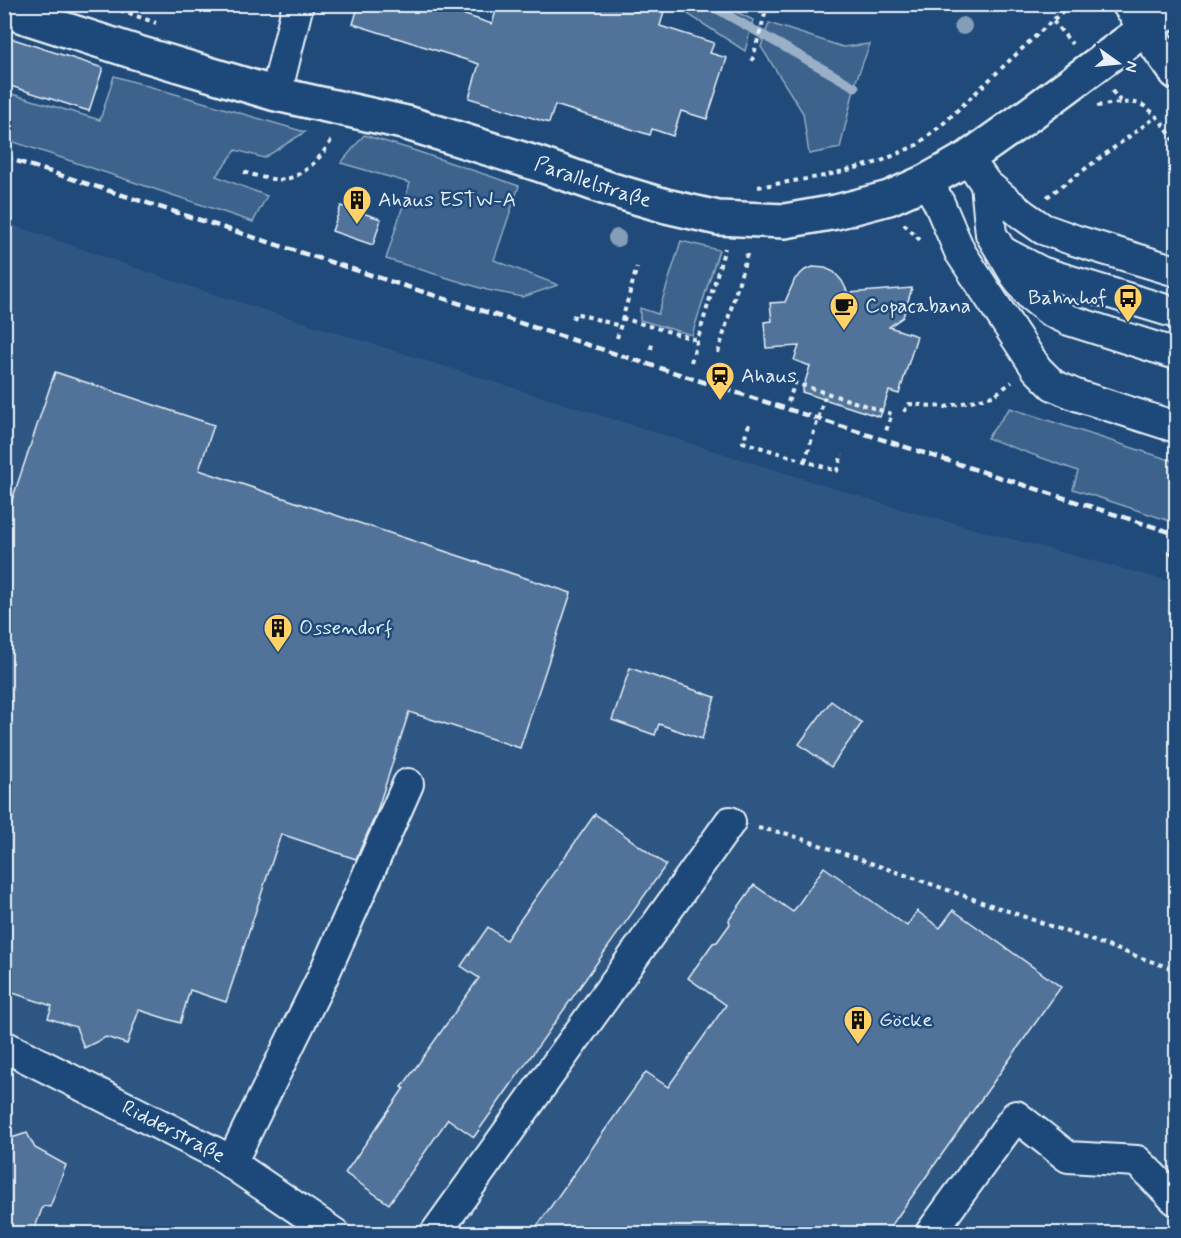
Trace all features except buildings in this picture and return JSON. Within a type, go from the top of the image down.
[{"type":"main road","name":"Parallelstraße","points":[[4,10],[276,94],[407,123],[666,206],[718,218],[785,221],[836,212],[889,198],[927,182],[968,158],[1030,114],[1136,16],[1176,6]]},
{"type":"main road","points":[[1136,16],[1176,72]]},
{"type":"street","points":[[276,94],[298,4]]},
{"type":"street","points":[[968,158],[986,184],[1043,229],[1176,271]]},
{"type":"street","points":[[927,182],[939,203],[960,252],[1037,369],[1053,384],[1076,395],[1176,427]]},
{"type":"street","points":[[986,184],[991,234],[1016,276],[1032,296],[1050,311],[1069,320],[1176,354]]},
{"type":"street","points":[[1001,250],[1041,272],[1176,314]]},
{"type":"street","points":[[231,1163],[323,975],[408,784]]},
{"type":"street","points":[[435,1233],[730,822]]},
{"type":"street","name":"Ridderstraße","points":[[4,1046],[216,1153],[335,1233]]},
{"type":"street","points":[[930,1233],[1016,1116],[1068,1157],[1137,1161],[1176,1200]]},
{"type":"path","points":[[102,4],[158,23]]},
{"type":"path","points":[[752,61],[765,14],[765,4]]},
{"type":"path","points":[[752,188],[857,168],[879,162],[917,145],[944,123],[1072,4]]},
{"type":"path","points":[[1089,106],[1140,104],[1157,116],[1176,144]]},
{"type":"path","points":[[244,172],[270,179],[287,179],[306,170],[326,150],[348,110]]},
{"type":"path","points":[[1023,215],[1157,116]]},
{"type":"path","points":[[691,362],[727,241]]},
{"type":"path","points":[[718,352],[751,241]]},
{"type":"path","points":[[617,338],[637,267]]},
{"type":"path","points":[[573,319],[575,313],[620,326]]},
{"type":"path","points":[[622,318],[656,331],[697,340]]},
{"type":"path","points":[[904,412],[909,404],[945,407],[993,396],[1015,380]]},
{"type":"path","points":[[788,402],[795,383],[892,414],[885,434]]},
{"type":"path","points":[[805,461],[826,393]]},
{"type":"path","points":[[749,424],[743,442],[837,471],[842,454]]},
{"type":"path","points":[[730,822],[788,834],[1176,970]]},
{"type":"shaded area","points":[[674,5],[722,5],[753,20],[745,51]]},
{"type":"shaded area","points":[[769,23],[843,47],[870,44],[856,81],[840,148],[809,154],[803,113],[761,47]]},
{"type":"shaded area","points":[[114,76],[305,132],[264,158],[236,150],[216,176],[267,196],[253,222],[5,139],[5,92],[100,120]]},
{"type":"shaded area","points":[[364,135],[519,186],[494,260],[558,285],[523,297],[487,290],[386,259],[410,183],[341,163]]},
{"type":"shaded area","points":[[5,222],[191,287],[900,509],[1176,583],[1176,1233],[5,1234]]},
{"type":"shaded area","points":[[681,241],[719,250],[692,335],[640,320],[640,308],[658,314]]},
{"type":"shaded area","points":[[1010,408],[1176,462],[1176,523],[1073,489],[1078,471],[987,438]]},
{"type":"waterway","points":[[708,4],[855,87]]},
{"type":"railway","points":[[4,157],[1176,534]]},
{"type":"railway","points":[[1169,552],[1176,555]]},
{"type":"place","name":"Ahaus ESTW-A","points":[[357,226]]},
{"type":"place","name":"Bahnhof","points":[[1128,324]]},
{"type":"place","name":"Copacabana","points":[[844,332]]},
{"type":"place","name":"Ahaus","points":[[720,402]]},
{"type":"place","name":"Ossendorf","points":[[278,654]]},
{"type":"place","name":"Göcke","points":[[858,1046]]}]
